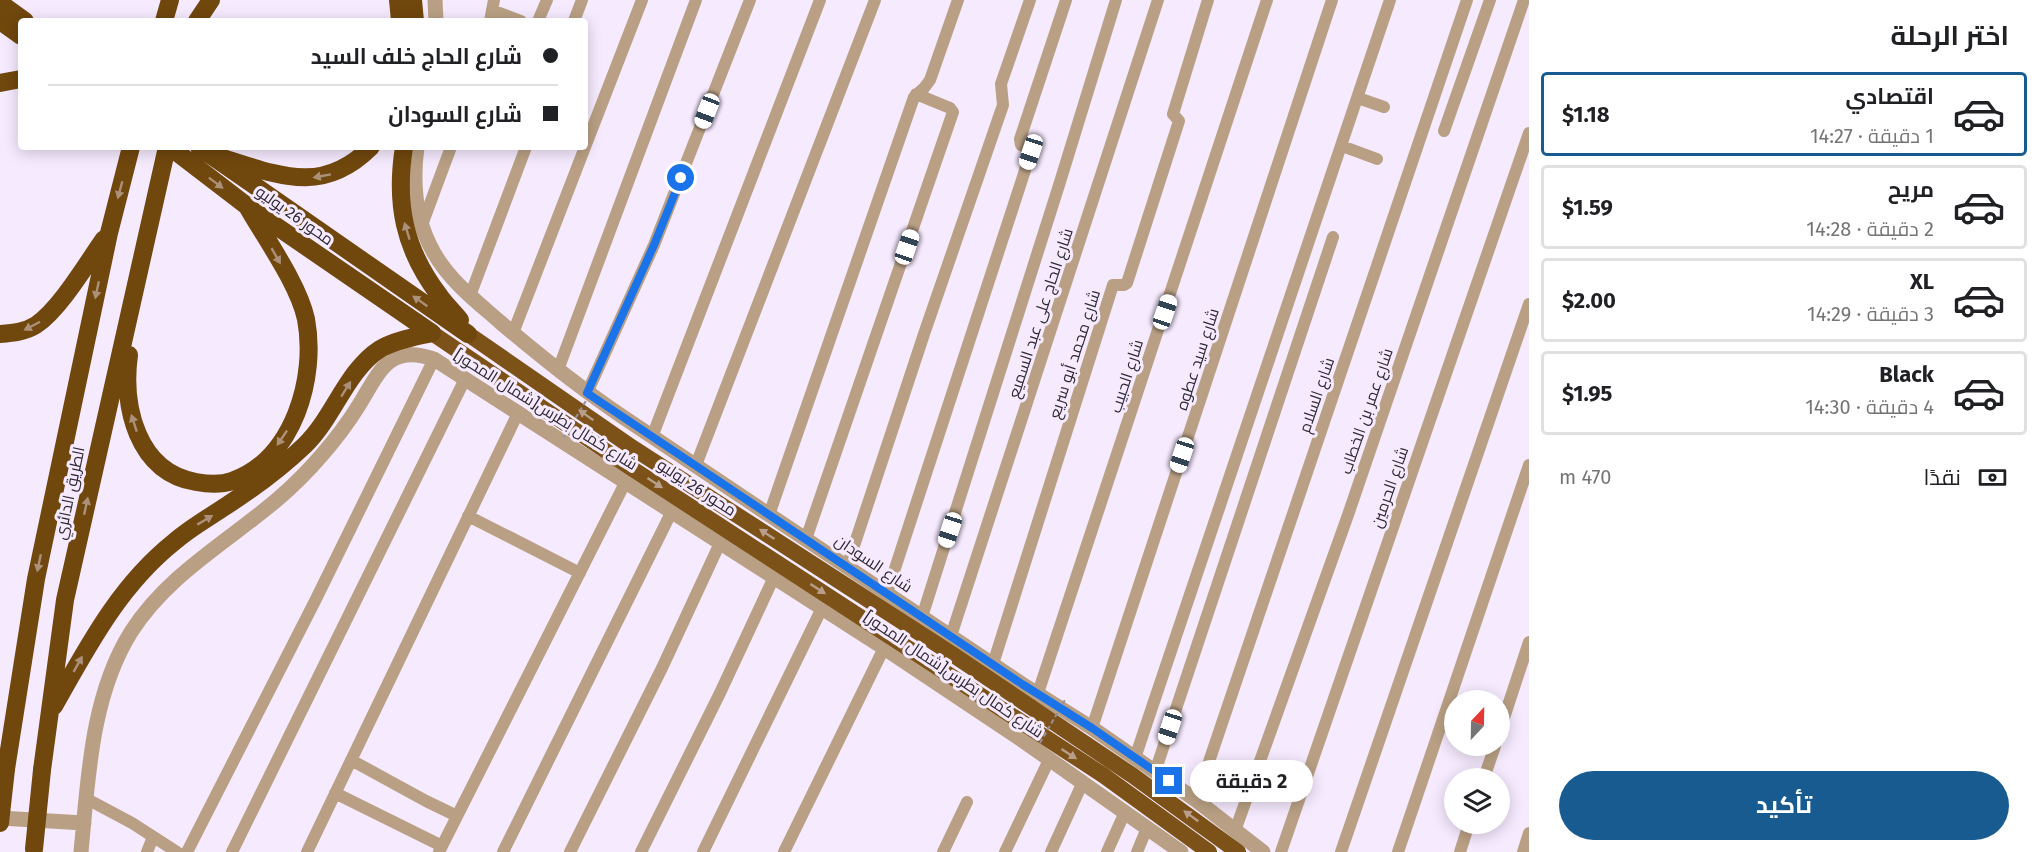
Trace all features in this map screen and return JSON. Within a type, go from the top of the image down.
[{"type":"highway","points":[[198,18],[203,0]]},
{"type":"highway","points":[[199,18],[211,0]]},
{"type":"highway","points":[[398,0],[400,18]]},
{"type":"highway","points":[[413,0],[415,18]]},
{"type":"highway","points":[[3,8],[20,18]]},
{"type":"highway","points":[[3,8],[18,31]]},
{"type":"highway","points":[[0,83],[18,80]]},
{"type":"highway","name":"الطريق الدائري","points":[[0,823],[6,769],[36,579],[109,233],[130,150]]},
{"type":"highway","name":"الطريق الدائري","points":[[34,850],[42,770],[65,600],[144,244],[167,150]]},
{"type":"highway","name":"محور 26 يوليو","points":[[172,150],[246,206],[625,464],[1110,780],[1209,852]]},
{"type":"highway","points":[[203,150],[275,174],[303,179],[332,174],[358,161],[368,150]]},
{"type":"highway","name":"محور 26 يوليو","points":[[203,150],[633,447],[952,654],[1189,814],[1238,852]]},
{"type":"highway","points":[[404,150],[400,192],[407,232],[425,275],[464,325],[468,334]]},
{"type":"highway","points":[[144,244],[127,372],[131,414],[138,435],[147,454],[164,470],[185,480],[208,484],[231,482],[260,464],[283,438],[296,416],[309,367],[308,333],[298,297],[246,206]]},
{"type":"highway","points":[[0,334],[20,332],[36,325],[50,313],[109,233]]},
{"type":"highway","points":[[49,716],[113,606],[151,562],[196,525],[253,488],[307,443],[328,417],[358,369],[369,358],[382,348],[396,342],[432,333]]},
{"type":"street","points":[[435,0],[436,18]]},
{"type":"street","points":[[539,18],[547,0]]},
{"type":"street","points":[[575,18],[582,0]]},
{"type":"street","points":[[588,139],[642,0]]},
{"type":"street","points":[[558,370],[696,0]]},
{"type":"street","points":[[591,389],[654,245],[750,0]]},
{"type":"street","points":[[652,437],[820,0]]},
{"type":"street","points":[[696,465],[875,0]]},
{"type":"street","points":[[770,515],[916,94],[930,80],[958,0]]},
{"type":"street","points":[[847,567],[1003,105],[1002,84],[1030,0]]},
{"type":"street","points":[[886,593],[1031,152],[1030,149],[1021,145],[1020,140],[1066,0]]},
{"type":"street","points":[[922,617],[1116,0]]},
{"type":"street","name":"شارع الحاج على عبد السميع","points":[[951,636],[1158,0]]},
{"type":"street","name":"شارع محمد أبو سريع","points":[[993,664],[1113,285],[1127,283],[1179,121],[1173,112],[1208,0]]},
{"type":"street","name":"شارع الحبيب","points":[[1038,693],[1267,0]]},
{"type":"street","name":"شارع سيد عطوه","points":[[1092,728],[1332,0]]},
{"type":"street","points":[[1135,758],[1390,0]]},
{"type":"street","name":"شارع السلام","points":[[1196,800],[1467,0]]},
{"type":"street","points":[[1444,131],[1490,0]]},
{"type":"street","name":"شارع عمر بن الخطاب","points":[[1235,831],[1348,515],[1524,0]]},
{"type":"street","points":[[492,10],[513,18]]},
{"type":"street","points":[[806,539],[953,112],[951,108],[916,94]]},
{"type":"street","points":[[1358,98],[1384,107]]},
{"type":"street","name":"شارع الحرمين","points":[[1281,852],[1529,133]]},
{"type":"street","points":[[1342,146],[1377,159]]},
{"type":"street","name":"شارع السودان","points":[[417,150],[414,175],[416,202],[422,225],[434,254],[450,276],[470,296],[513,333],[558,370],[591,389],[652,437],[1092,728],[1196,800],[1263,852]]},
{"type":"street","points":[[422,225],[450,150]]},
{"type":"street","points":[[470,296],[525,150]]},
{"type":"street","points":[[513,333],[584,150]]},
{"type":"street","points":[[1155,772],[1333,237]]},
{"type":"street","points":[[1341,852],[1529,304]]},
{"type":"street","name":"شارع كمال بطرس[شمال المحور]","points":[[81,852],[93,743],[102,703],[114,666],[132,632],[156,601],[183,573],[302,477],[343,429],[384,365],[408,354],[421,354],[434,359],[626,481],[884,648],[1083,782],[1180,852]]},
{"type":"street","points":[[187,852],[434,359]]},
{"type":"street","points":[[232,852],[465,380]]},
{"type":"street","points":[[307,852],[518,413]]},
{"type":"street","points":[[1398,852],[1529,465]]},
{"type":"street","points":[[335,793],[441,849],[626,481]]},
{"type":"street","points":[[503,852],[672,511]]},
{"type":"street","points":[[468,516],[580,573]]},
{"type":"street","points":[[570,852],[662,668],[720,543]]},
{"type":"street","points":[[641,852],[720,693],[774,577]]},
{"type":"street","points":[[703,852],[822,608]]},
{"type":"street","points":[[1510,700],[1529,642]]},
{"type":"street","points":[[784,852],[884,648]]},
{"type":"street","points":[[351,760],[457,816]]},
{"type":"street","points":[[1005,852],[1049,760]]},
{"type":"street","points":[[1051,852],[1083,782]]},
{"type":"street","points":[[87,799],[177,852]]},
{"type":"street","points":[[942,852],[967,802]]},
{"type":"street","points":[[1107,852],[1125,812]]},
{"type":"street","points":[[0,818],[84,823]]},
{"type":"street","points":[[1137,852],[1147,828]]},
{"type":"street","points":[[1523,852],[1529,833]]},
{"type":"street","points":[[1460,852],[1466,834]]},
{"type":"street","points":[[147,852],[153,837]]},
{"type":"path","points":[[564,437],[591,389]]},
{"type":"path","points":[[1040,743],[1066,698]]},
{"type":"route","points":[[681,178],[654,245],[587,393],[1169,781]]}]
